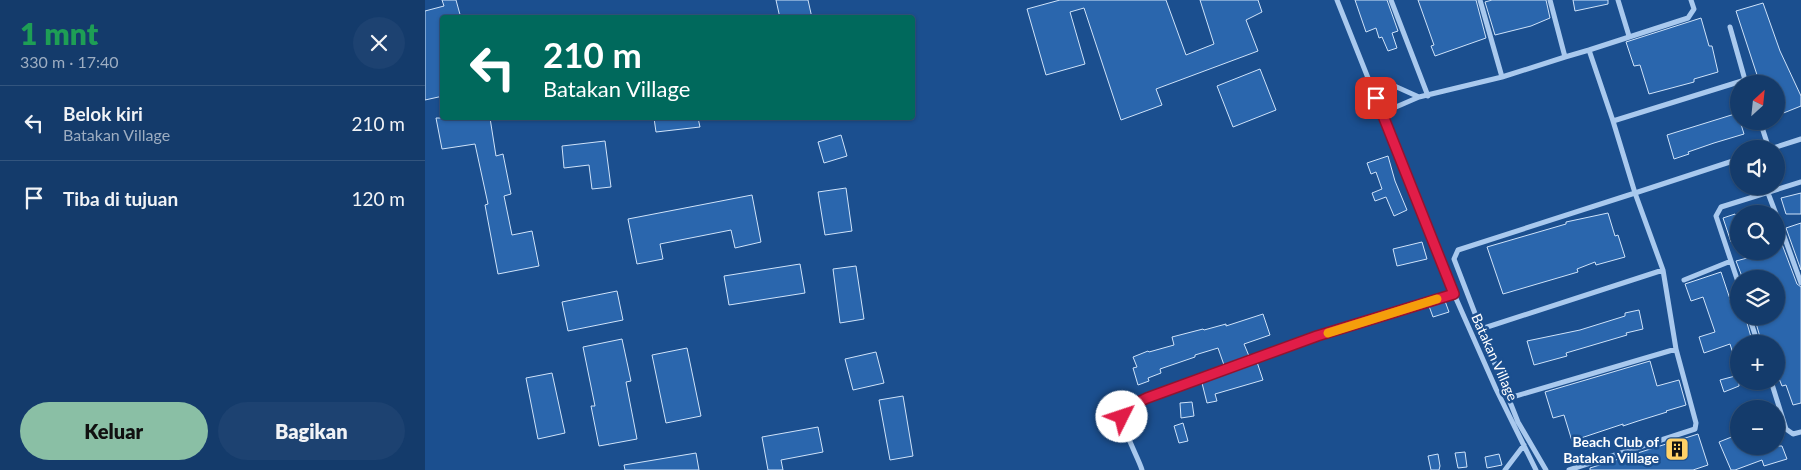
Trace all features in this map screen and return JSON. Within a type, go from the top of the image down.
[{"type":"street","name":"Batakan Village","points":[[1337,0],[1454,294],[1496,389],[1536,470]]},
{"type":"street","points":[[1391,0],[1428,96]]},
{"type":"street","points":[[1480,0],[1502,76]]},
{"type":"street","points":[[1550,0],[1565,56]]},
{"type":"street","points":[[1618,0],[1629,36]]},
{"type":"street","points":[[1382,113],[1419,97],[1502,76],[1688,18],[1694,9],[1691,0]]},
{"type":"street","points":[[1730,27],[1744,75]]},
{"type":"street","points":[[1569,470],[1695,429],[1696,423],[1676,349],[1663,270],[1635,193],[1589,50]]},
{"type":"street","points":[[1370,83],[1390,84],[1419,97]]},
{"type":"street","points":[[1613,121],[1730,87]]},
{"type":"street","points":[[1785,144],[1801,139]]},
{"type":"street","points":[[1546,470],[1518,422],[1454,259],[1458,250],[1730,162]]},
{"type":"street","points":[[1785,187],[1801,182]]},
{"type":"street","points":[[1734,270],[1716,216],[1717,212],[1721,207],[1761,195]]},
{"type":"street","points":[[1785,239],[1801,283]]},
{"type":"street","points":[[1684,280],[1731,261]]},
{"type":"street","points":[[1481,329],[1663,270]]},
{"type":"street","points":[[1142,470],[1122,417],[1124,409],[1129,406],[1317,336],[1454,294]]},
{"type":"street","points":[[1509,398],[1676,349]]},
{"type":"street","points":[[1774,390],[1788,431],[1793,434],[1801,432]]},
{"type":"street","points":[[1505,470],[1523,446]]},
{"type":"building","points":[[442,0],[456,0],[460,15],[440,15],[440,97],[425,100],[425,11],[444,6]]},
{"type":"building","points":[[776,0],[808,0],[811,15],[779,15]]},
{"type":"building","points":[[1060,0],[1166,0],[1186,55],[1214,44],[1200,0],[1258,0],[1262,12],[1246,20],[1258,51],[1156,89],[1162,105],[1121,120],[1084,8],[1070,12],[1085,64],[1046,75],[1027,9]]},
{"type":"building","points":[[1355,0],[1387,0],[1398,31],[1392,33],[1397,48],[1388,51],[1382,37],[1379,38],[1376,28],[1366,32]]},
{"type":"building","points":[[1418,0],[1476,0],[1486,38],[1435,56],[1431,46],[1434,45]]},
{"type":"building","points":[[1492,0],[1546,0],[1550,18],[1531,26],[1495,35],[1485,2]]},
{"type":"building","points":[[1573,0],[1608,0],[1608,4],[1575,11]]},
{"type":"building","points":[[1763,3],[1780,51],[1801,96],[1801,106],[1785,112],[1785,75],[1757,75],[1736,11]]},
{"type":"building","points":[[1701,18],[1709,46],[1712,46],[1718,72],[1694,79],[1694,82],[1649,94],[1640,65],[1634,66],[1626,42]]},
{"type":"building","points":[[1260,69],[1276,110],[1233,127],[1217,86]]},
{"type":"building","points":[[1370,96],[1377,112],[1365,117],[1358,101]]},
{"type":"building","points":[[1730,115],[1730,130],[1743,130],[1744,134],[1688,152],[1689,154],[1674,159],[1667,135]]},
{"type":"building","points":[[436,118],[440,118],[440,120],[490,120],[496,156],[503,154],[511,194],[504,196],[512,235],[532,231],[539,266],[498,274],[485,205],[488,204],[475,144],[442,149]]},
{"type":"building","points":[[654,120],[698,120],[700,127],[656,132]]},
{"type":"building","points":[[841,135],[847,156],[824,163],[818,142]]},
{"type":"building","points":[[605,141],[611,187],[592,189],[589,165],[564,168],[562,146]]},
{"type":"building","points":[[1388,156],[1395,181],[1407,210],[1394,216],[1386,197],[1375,201],[1372,193],[1382,189],[1376,172],[1371,174],[1367,163]]},
{"type":"building","points":[[846,188],[852,231],[825,235],[818,192]]},
{"type":"building","points":[[1801,193],[1801,214],[1786,214],[1785,205],[1783,205],[1781,198]]},
{"type":"building","points":[[752,195],[761,242],[735,248],[731,230],[660,244],[663,259],[637,264],[628,219]]},
{"type":"building","points":[[1608,213],[1615,236],[1618,235],[1625,257],[1596,265],[1595,262],[1577,269],[1578,272],[1503,294],[1487,247],[1566,224],[1566,222]]},
{"type":"building","points":[[1730,216],[1730,239],[1723,218]]},
{"type":"building","points":[[1801,223],[1801,270],[1786,228]]},
{"type":"building","points":[[1422,242],[1427,259],[1397,266],[1393,249]]},
{"type":"building","points":[[1785,252],[1797,284],[1801,287],[1801,403],[1793,405],[1785,385],[1785,335],[1759,335],[1757,325],[1785,325],[1785,270],[1740,270],[1736,261],[1785,260]]},
{"type":"building","points":[[800,264],[805,293],[729,305],[724,276]]},
{"type":"building","points":[[856,266],[864,319],[840,323],[833,269]]},
{"type":"building","points":[[1721,272],[1730,299],[1730,325],[1748,325],[1750,335],[1730,335],[1730,344],[1704,353],[1699,337],[1715,332],[1703,297],[1691,301],[1685,284]]},
{"type":"building","points":[[617,291],[623,320],[568,331],[562,302]]},
{"type":"building","points":[[1445,301],[1449,312],[1433,317],[1429,306]]},
{"type":"building","points":[[1639,310],[1643,329],[1566,353],[1567,356],[1534,365],[1527,341],[1580,330],[1625,316],[1625,313]]},
{"type":"building","points":[[1263,314],[1270,335],[1244,344],[1249,356],[1224,365],[1218,348],[1160,369],[1161,373],[1148,378],[1149,381],[1138,385],[1133,368],[1137,367],[1133,357],[1148,351],[1174,345],[1172,337],[1226,324],[1226,326]]},
{"type":"building","points":[[622,339],[631,381],[626,382],[637,439],[599,446],[591,406],[595,406],[583,347]]},
{"type":"building","points":[[687,348],[701,416],[666,423],[652,355]]},
{"type":"building","points":[[876,352],[884,383],[853,390],[845,359]]},
{"type":"building","points":[[1650,361],[1657,386],[1679,380],[1686,405],[1572,441],[1564,415],[1553,418],[1545,392]]},
{"type":"building","points":[[1257,362],[1263,380],[1215,394],[1217,401],[1207,403],[1202,383]]},
{"type":"building","points":[[552,373],[565,433],[538,439],[526,378]]},
{"type":"building","points":[[1730,377],[1730,390],[1724,392],[1720,380]]},
{"type":"building","points":[[903,396],[913,456],[890,460],[879,400]]},
{"type":"building","points":[[1192,402],[1194,416],[1181,418],[1180,403]]},
{"type":"building","points":[[1183,423],[1188,441],[1179,443],[1174,426]]},
{"type":"building","points":[[818,427],[823,452],[781,460],[783,470],[768,470],[762,437]]},
{"type":"building","name":"Beach Club of Batakan Village","points":[[1698,434],[1708,465],[1693,470],[1590,470],[1590,468]]},
{"type":"building","points":[[1730,438],[1730,455],[1785,454],[1787,459],[1764,466],[1762,460],[1731,470],[1719,442]]},
{"type":"building","points":[[1465,452],[1467,467],[1458,468],[1455,453]]},
{"type":"building","points":[[696,453],[699,470],[625,470],[624,465]]},
{"type":"building","points":[[1438,454],[1439,470],[1431,470],[1428,456]]},
{"type":"building","points":[[1499,454],[1502,465],[1487,468],[1485,457]]},
{"type":"slow traffic","points":[[1328,333],[1437,299]]},
{"type":"place","name":"Beach Club of Batakan Village","points":[[1677,449]]},
{"type":"route","points":[[1122,417],[1124,409],[1147,398],[1317,336],[1454,294],[1376,98]]}]
